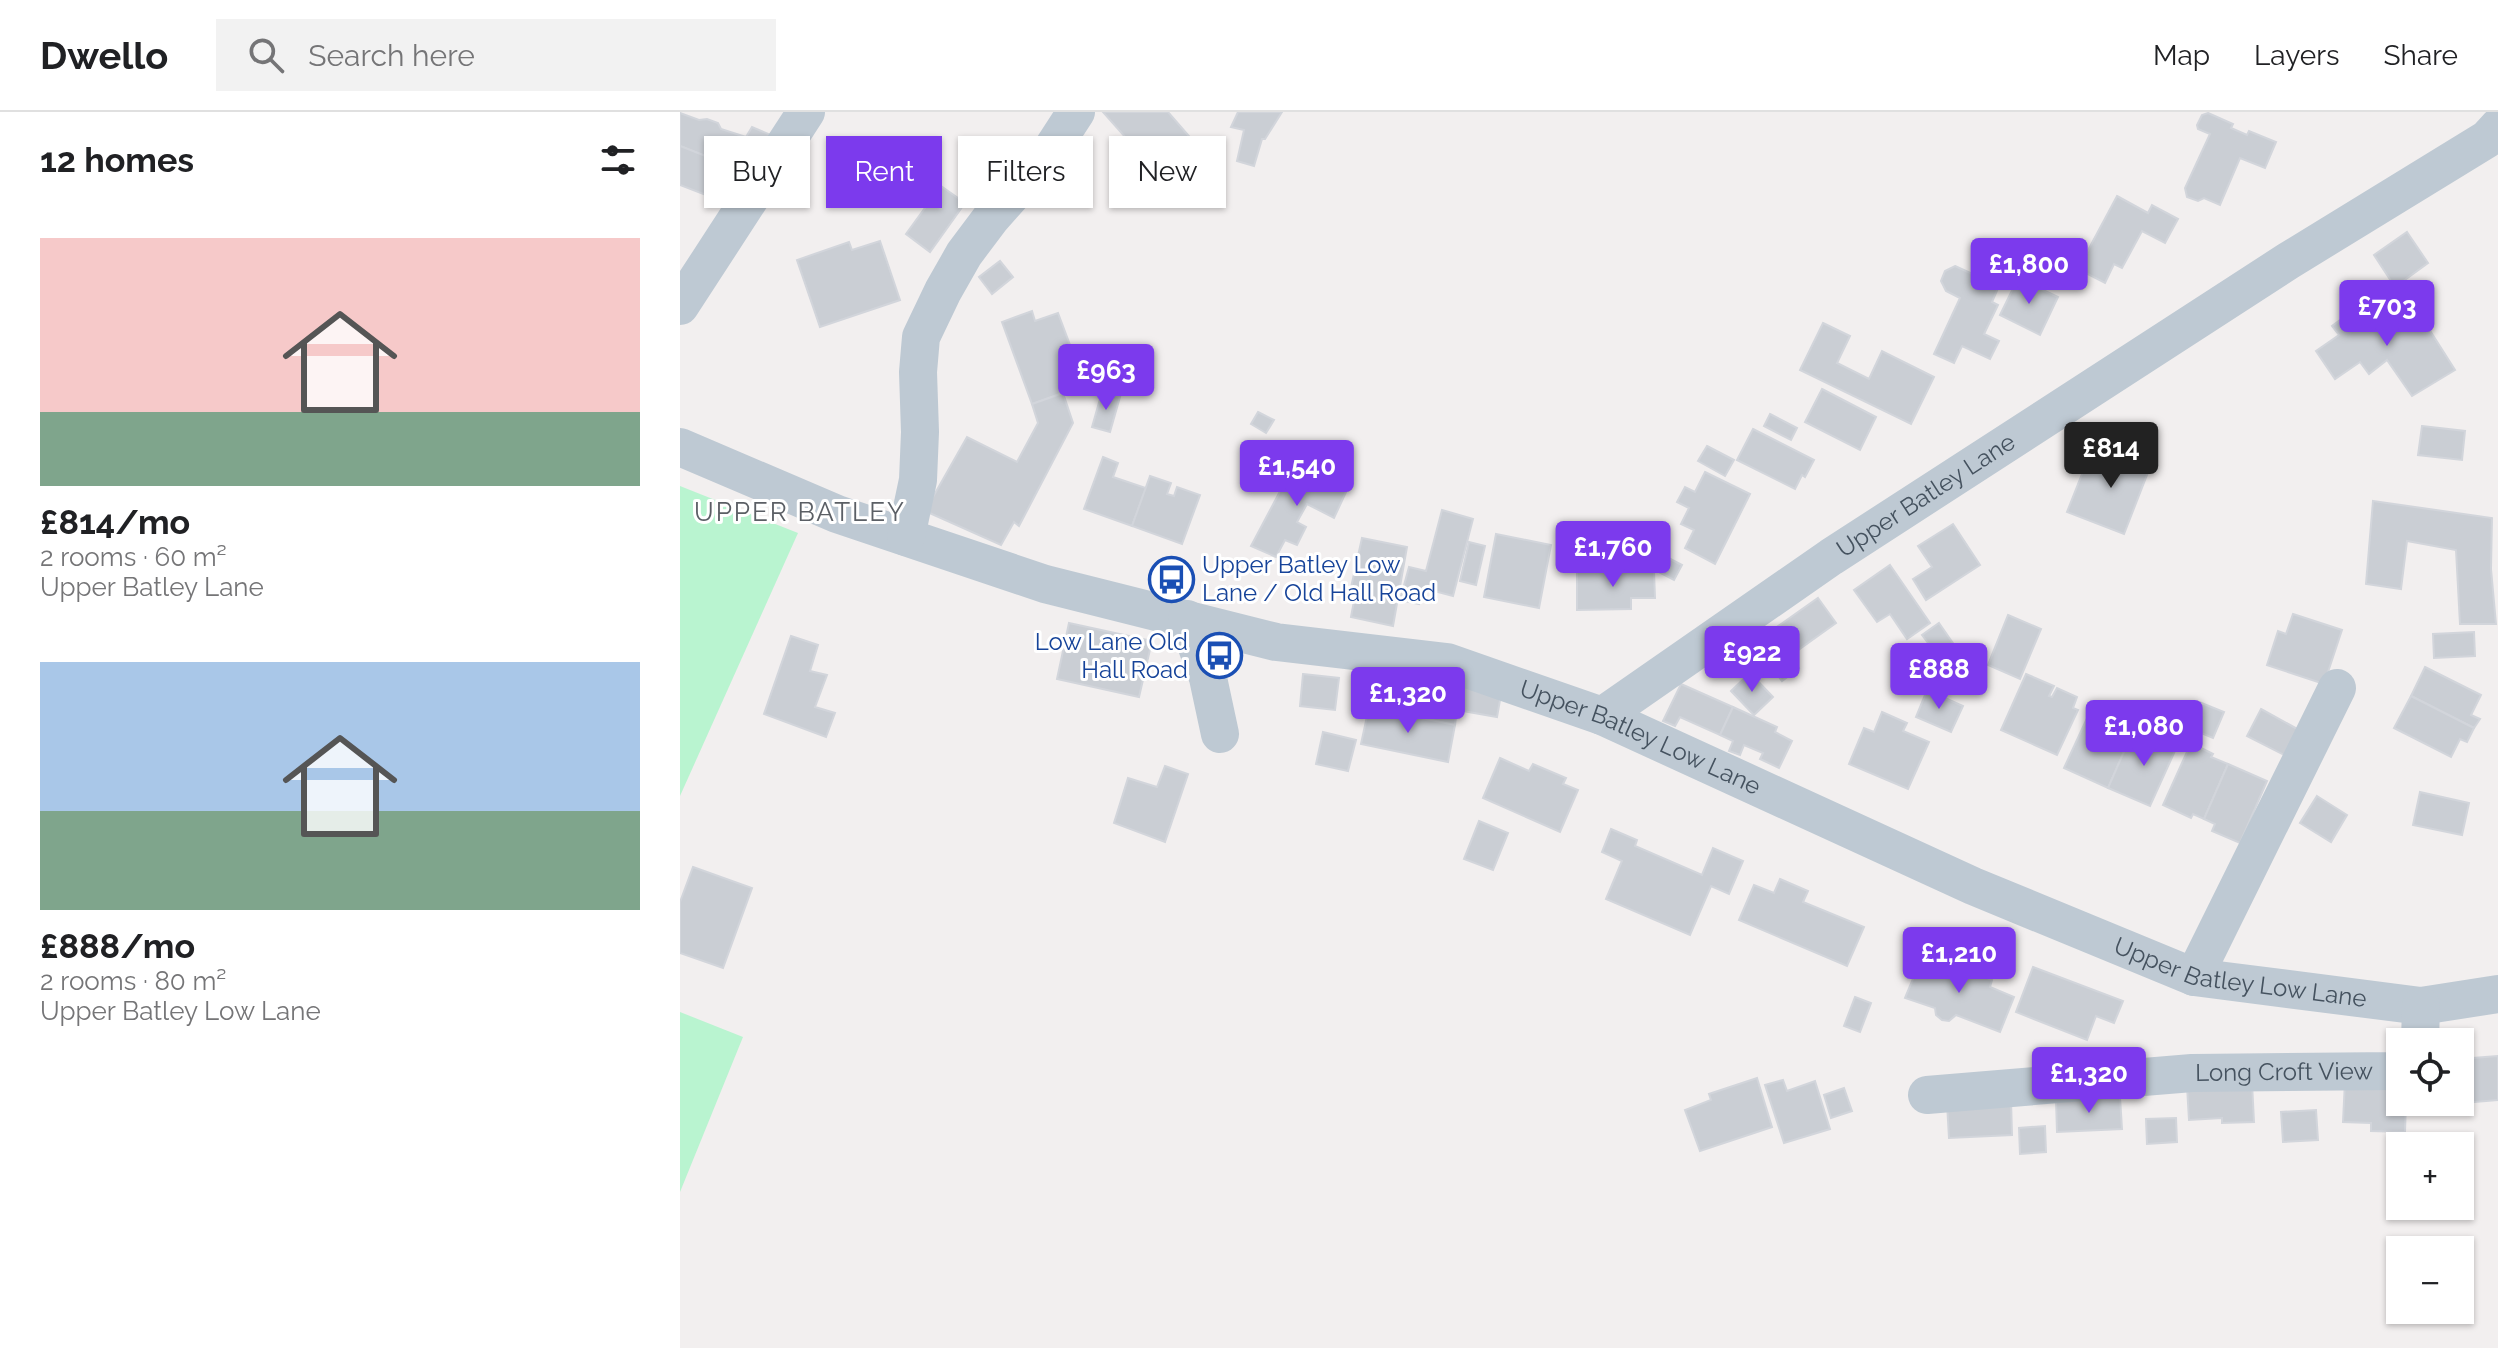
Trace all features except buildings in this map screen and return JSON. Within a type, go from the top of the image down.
[{"type":"street","points":[[680,306],[806,112]]},
{"type":"street","points":[[906,537],[918,480],[921,337],[964,254],[991,218],[1050,152],[1076,112]]},
{"type":"street","name":"Upper Batley Lane","points":[[1602,716],[1831,557],[2288,261],[2487,139],[2498,127]]},
{"type":"street","name":"Upper Batley Low Lane","points":[[680,447],[837,514],[1045,584],[1276,642],[1447,662],[1602,716],[1973,886],[2194,977],[2420,1024],[2498,994]]},
{"type":"street","points":[[1187,619],[1208,678],[1220,734]]},
{"type":"street","points":[[2194,977],[2337,688]]},
{"type":"street","name":"Long Croft View","points":[[1927,1095],[2192,1073],[2386,1071]]},
{"type":"green space","points":[[680,486],[798,533],[680,796]]},
{"type":"green space","points":[[680,1012],[743,1037],[680,1192]]},
{"type":"place","name":"Upper Batley Low Lane / Old Hall Road","points":[[1171,579]]},
{"type":"place","name":"Low Lane Old Hall Road","points":[[1219,656]]},
{"type":"district","name":"UPPER BATLEY","points":[[800,512]]}]
